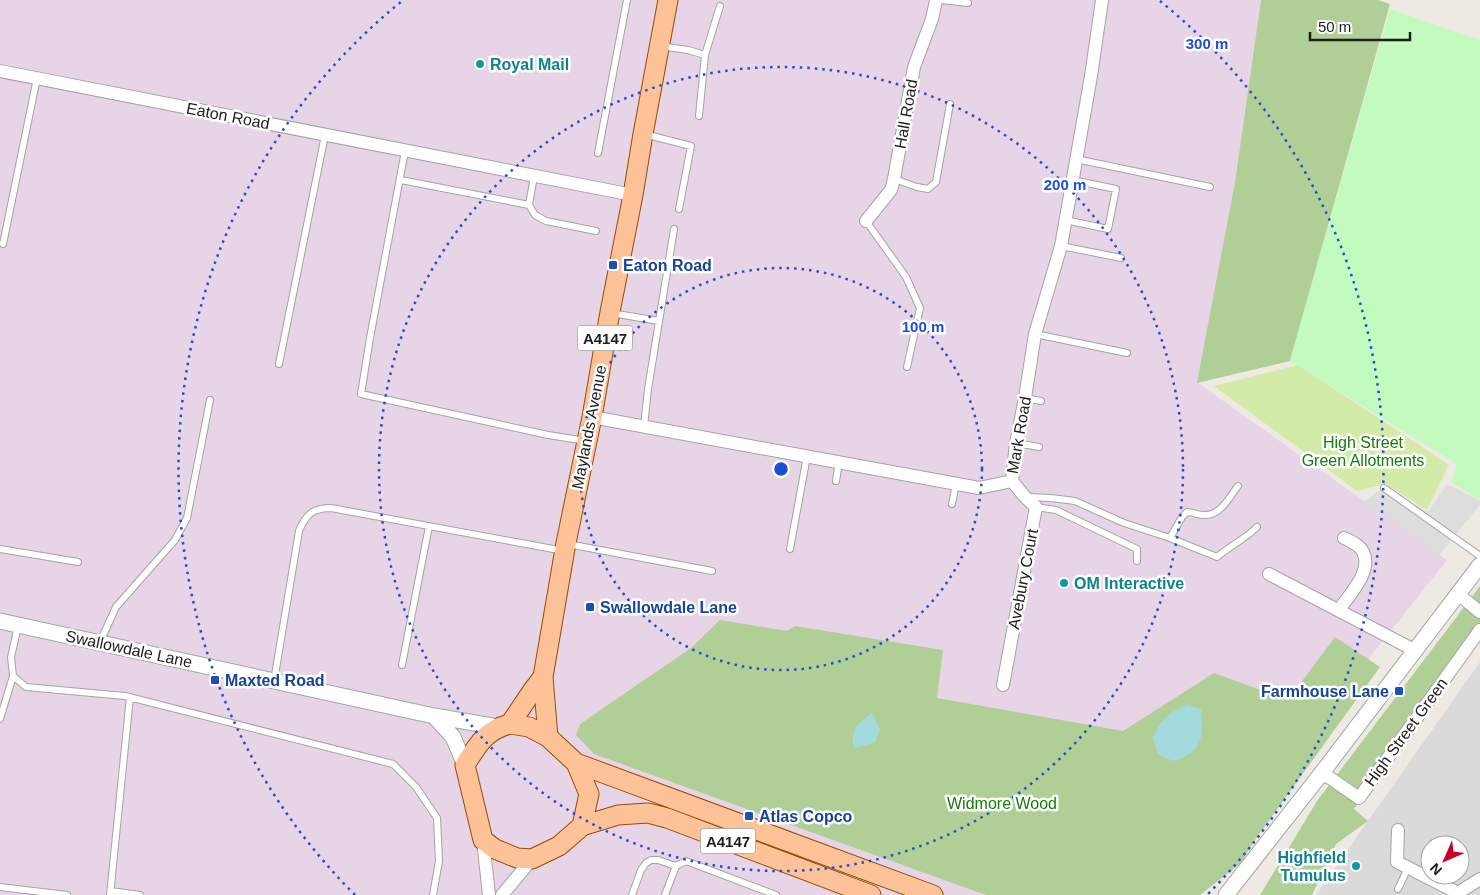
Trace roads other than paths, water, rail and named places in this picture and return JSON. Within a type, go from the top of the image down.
[{"type":"main road","name":"Maylands Avenue","points":[[548,737],[544,677],[610,312],[634,195],[643,134],[668,0]]},
{"type":"main road","name":"Maylands Avenue","points":[[504,726],[544,677]]},
{"type":"main road","points":[[504,726],[530,727],[548,737],[576,763],[589,794],[582,826],[559,846],[532,859],[517,858],[495,849],[483,840],[465,765],[478,744],[504,726]]},
{"type":"main road","name":"A4147","points":[[576,763],[933,895]]},
{"type":"main road","name":"A4147","points":[[582,826],[618,815],[648,814],[667,818],[872,895]]},
{"type":"street","name":"Hall Road","points":[[866,221],[891,190],[914,67],[932,19],[936,0]]},
{"type":"street","name":"Mark Road","points":[[592,417],[979,488],[1012,481],[1016,443],[1036,334],[1061,246],[1091,76],[1102,0]]},
{"type":"street","name":"Eaton Road","points":[[0,71],[634,195]]},
{"type":"street","name":"Avebury Court","points":[[1003,685],[1036,507],[1012,481]]},
{"type":"street","points":[[1338,610],[1365,572],[1366,564],[1363,551],[1344,538]]},
{"type":"street","points":[[1228,894],[1480,565]]},
{"type":"street","points":[[1269,574],[1416,651]]},
{"type":"street","points":[[1458,594],[1480,612]]},
{"type":"street","name":"Swallowdale Lane","points":[[0,620],[434,716],[504,726]]},
{"type":"street","name":"High Street Green","points":[[1321,774],[1359,798],[1480,630]]},
{"type":"street","points":[[434,716],[453,737],[465,765]]},
{"type":"street","points":[[1398,830],[1397,862],[1458,894],[1480,879]]},
{"type":"street","points":[[483,840],[489,895]]},
{"type":"street","points":[[502,895],[532,859]]},
{"type":"lane","points":[[598,152],[627,0]]},
{"type":"lane","points":[[942,0],[968,3]]},
{"type":"lane","points":[[699,116],[705,55],[720,6]]},
{"type":"lane","points":[[659,46],[688,50],[705,55]]},
{"type":"lane","points":[[3,244],[37,78]]},
{"type":"lane","points":[[894,179],[928,190],[936,182],[950,104]]},
{"type":"lane","points":[[643,134],[691,146],[679,209]]},
{"type":"lane","points":[[279,364],[325,135]]},
{"type":"lane","points":[[405,151],[361,394],[587,442]]},
{"type":"lane","points":[[1076,158],[1210,187]]},
{"type":"lane","points":[[534,176],[529,205],[535,214],[546,221],[596,230]]},
{"type":"lane","points":[[400,180],[529,205]]},
{"type":"lane","points":[[1065,220],[1108,229],[1116,189],[1072,180]]},
{"type":"lane","points":[[866,221],[906,277],[920,308],[907,367]]},
{"type":"lane","points":[[644,426],[648,389],[674,229]]},
{"type":"lane","points":[[1061,246],[1121,258]]},
{"type":"lane","points":[[610,312],[659,321]]},
{"type":"lane","points":[[1036,334],[1127,353]]},
{"type":"lane","points":[[1025,398],[1041,401]]},
{"type":"lane","points":[[100,642],[116,607],[175,540],[187,518],[210,400]]},
{"type":"lane","points":[[1016,443],[1039,447]]},
{"type":"lane","points":[[790,548],[807,456]]},
{"type":"lane","points":[[836,481],[839,462]]},
{"type":"lane","points":[[952,504],[956,484]]},
{"type":"lane","points":[[1170,538],[1187,512],[1206,516],[1218,511],[1238,486]]},
{"type":"lane","points":[[1384,488],[1480,556]]},
{"type":"lane","points":[[1025,497],[1075,501],[1124,523],[1170,538],[1217,557],[1247,536],[1257,526]]},
{"type":"lane","points":[[1036,507],[1056,510],[1137,549],[1137,561]]},
{"type":"lane","points":[[274,680],[299,531],[303,521],[310,513],[319,508],[331,508],[430,526],[712,571]]},
{"type":"lane","points":[[402,665],[430,526]]},
{"type":"lane","points":[[0,549],[78,562]]},
{"type":"lane","points":[[0,718],[13,676],[11,657],[18,624]]},
{"type":"lane","points":[[13,676],[26,687],[130,697],[393,764],[416,788],[437,818],[439,861],[433,895]]},
{"type":"lane","points":[[130,697],[110,893],[140,895]]},
{"type":"lane","points":[[632,895],[641,870],[651,860],[658,860],[676,866],[686,862],[776,895]]},
{"type":"lane","points":[[665,895],[676,866]]},
{"type":"lane","points":[[1398,889],[1408,868]]},
{"type":"lane","points":[[0,887],[67,895]]},
{"type":"water","points":[[1187,705],[1201,709],[1201,735],[1196,748],[1191,753],[1173,761],[1158,754],[1153,738],[1166,717]]},
{"type":"water","points":[[872,713],[880,729],[875,742],[853,748],[853,735],[856,727]]},
{"type":"place","name":"Royal Mail","points":[[480,64]]},
{"type":"place","name":"Eaton Road","points":[[613,265]]},
{"type":"place","name":"OM Interactive","points":[[1064,583]]},
{"type":"place","name":"Swallowdale Lane","points":[[590,607]]},
{"type":"place","name":"Maxted Road","points":[[215,680]]},
{"type":"place","name":"Farmhouse Lane","points":[[1399,691]]},
{"type":"place","name":"Atlas Copco","points":[[749,816]]},
{"type":"place","name":"Highfield Tumulus","points":[[1356,866]]},
{"type":"park label","name":"High Street Green Allotments","points":[[1363,451]]},
{"type":"park label","name":"Widmore Wood","points":[[1002,803]]}]
